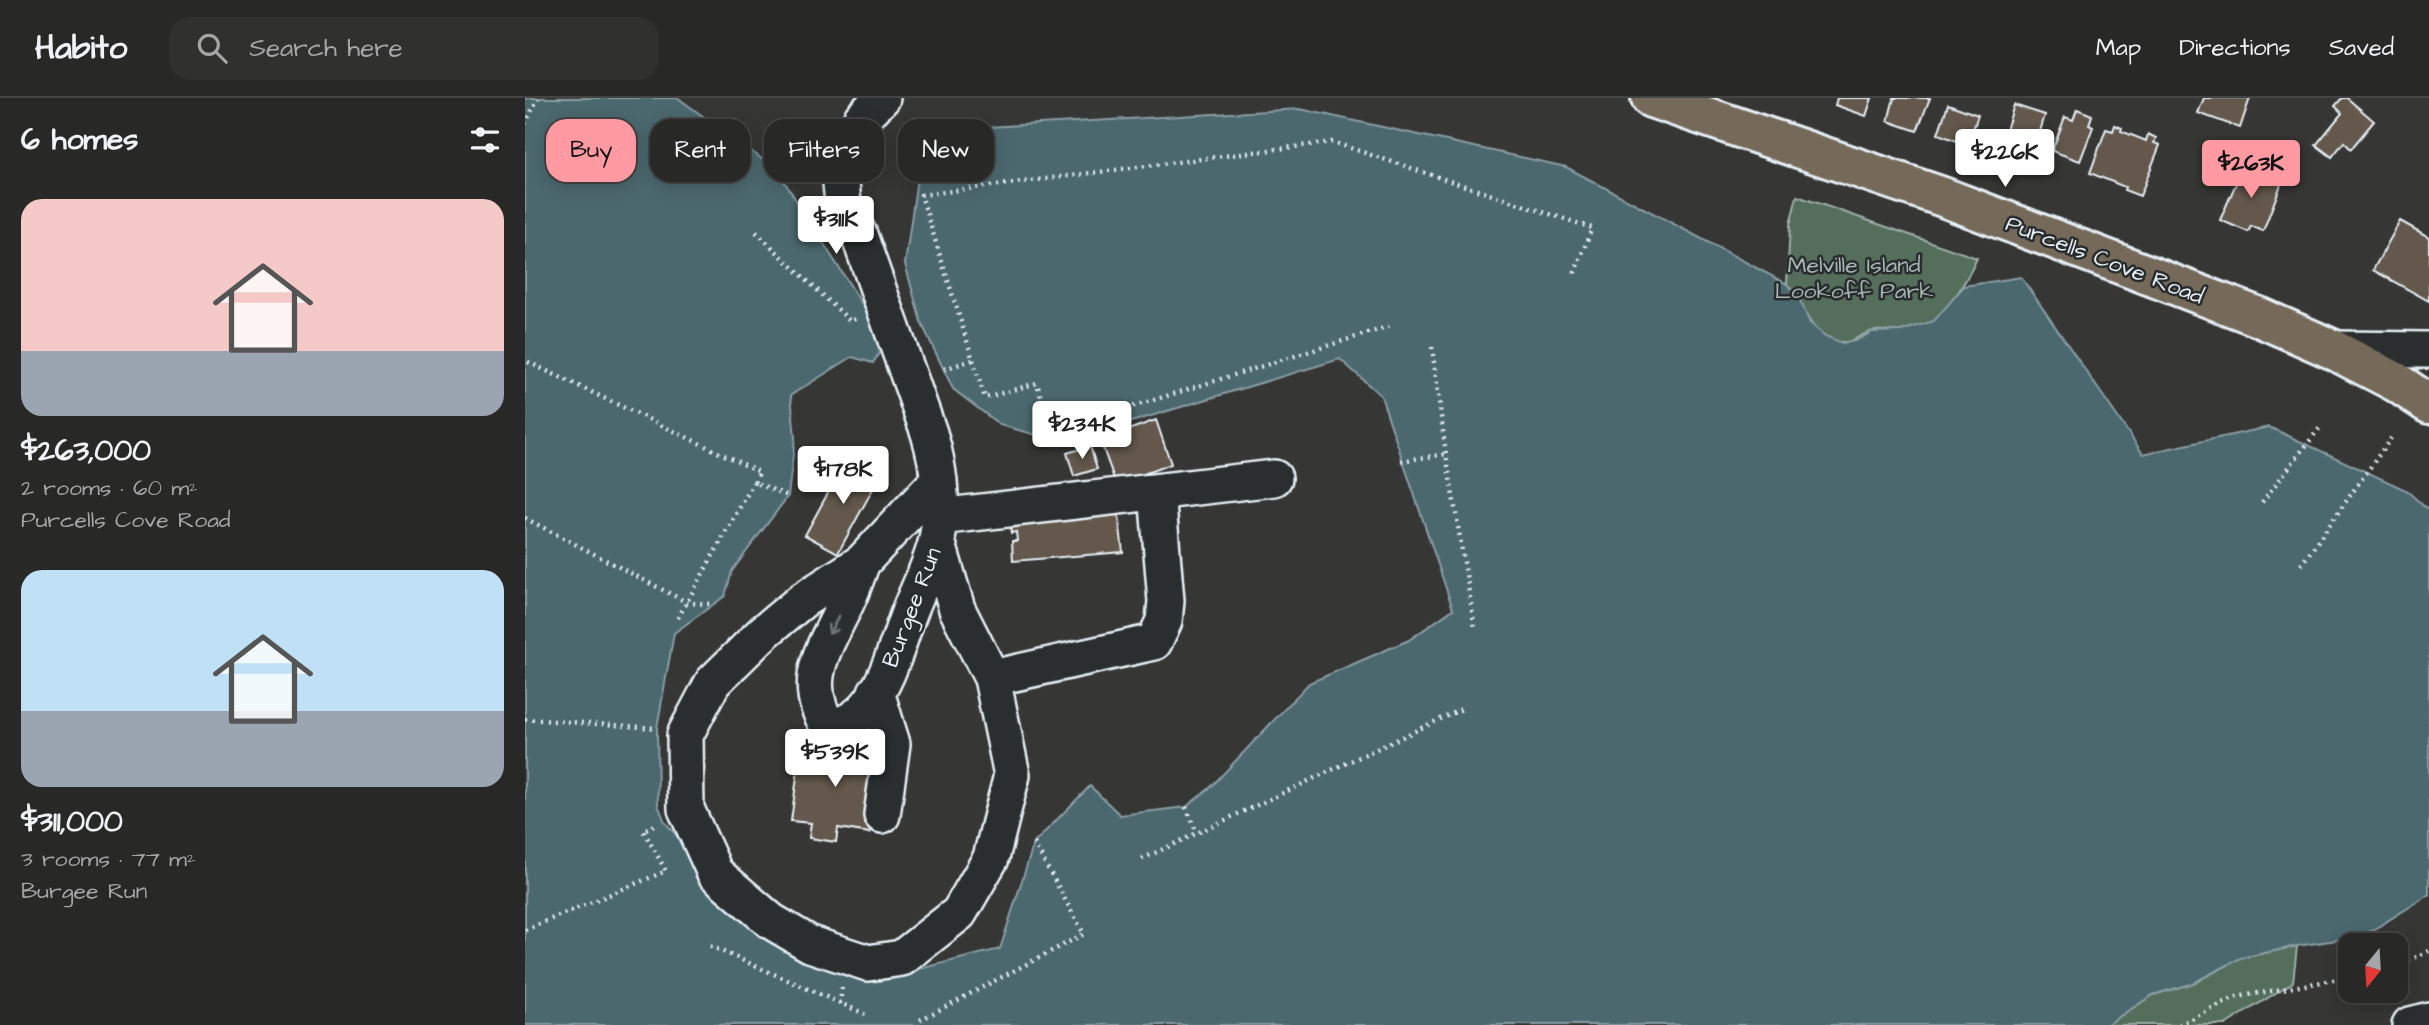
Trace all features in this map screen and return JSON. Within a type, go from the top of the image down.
[{"type":"main road","name":"Purcells Cove Road","points":[[1651,98],[1943,197],[2259,317],[2332,349],[2396,382],[2429,404]]},
{"type":"street","name":"Burgee Run","points":[[862,562],[820,657],[816,673],[815,698],[820,715],[829,727],[841,726],[863,712],[876,692],[890,666],[938,529],[937,458],[859,235],[843,203],[841,183],[848,147],[862,118],[882,98]]},
{"type":"street","points":[[2332,349],[2429,350]]},
{"type":"street","points":[[939,480],[862,562],[803,600],[764,632],[713,682],[685,735],[686,809],[715,873],[771,921],[810,944],[869,963],[902,958],[959,913],[991,858],[1011,775],[992,678],[957,609],[938,529],[1157,492],[1274,478]]},
{"type":"street","points":[[992,678],[1154,642],[1164,621],[1166,601],[1157,492]]},
{"type":"street","points":[[876,692],[892,744],[882,815]]},
{"type":"street","points":[[2410,1025],[2429,1020]]},
{"type":"path","points":[[525,124],[538,98]]},
{"type":"path","points":[[1391,326],[1051,432],[1037,383],[985,398],[921,195],[1332,142],[1592,228],[1573,277]]},
{"type":"path","points":[[756,232],[851,321],[867,312]]},
{"type":"path","points":[[1432,347],[1446,454],[1475,628]]},
{"type":"path","points":[[944,369],[973,360]]},
{"type":"path","points":[[528,362],[761,472],[678,618]]},
{"type":"path","points":[[2262,502],[2322,425]]},
{"type":"path","points":[[2301,565],[2391,438]]},
{"type":"path","points":[[1402,461],[1446,454]]},
{"type":"path","points":[[754,482],[787,496]]},
{"type":"path","points":[[525,518],[688,603],[713,604]]},
{"type":"path","points":[[1142,859],[1464,708]]},
{"type":"path","points":[[525,719],[657,728]]},
{"type":"path","points":[[1186,807],[1196,833]]},
{"type":"path","points":[[525,930],[666,871],[643,830],[665,822]]},
{"type":"path","points":[[920,1020],[1084,934],[1034,844]]},
{"type":"path","points":[[711,946],[865,1014]]},
{"type":"path","points":[[2408,961],[2429,951]]},
{"type":"path","points":[[2179,1025],[2237,997],[2338,979]]},
{"type":"green space","name":"Melville Island Lookoff Park","points":[[1797,196],[1977,258],[1953,301],[1934,321],[1903,331],[1870,332],[1849,342],[1832,340],[1818,331],[1808,319],[1787,284],[1790,225]]},
{"type":"green space","points":[[2297,946],[2293,982],[2225,1025],[2106,1025],[2153,995],[2193,983],[2241,958]]},
{"type":"water","points":[[525,98],[678,98],[707,119],[650,119],[650,182],[750,182],[750,150],[764,161],[764,182],[785,182],[867,312],[881,350],[873,363],[852,357],[791,395],[795,438],[788,496],[732,571],[725,596],[674,633],[657,728],[658,805],[665,822],[743,913],[844,975],[891,976],[1000,949],[1034,843],[1090,786],[1120,815],[1186,807],[1210,788],[1309,683],[1409,640],[1453,609],[1381,396],[1340,359],[1098,432],[1044,437],[1000,425],[953,389],[921,322],[905,264],[916,182],[994,182],[994,127],[1300,109],[1566,167],[1787,284],[1798,296],[1810,323],[1825,336],[1842,343],[1855,341],[1872,332],[1901,331],[1934,321],[1964,286],[2021,277],[2143,454],[2269,427],[2406,490],[2429,511],[2429,895],[2368,933],[2338,933],[2338,940],[2241,958],[2193,983],[2153,995],[2106,1025],[525,1025]]},
{"type":"building","points":[[1837,98],[1872,98],[1866,116],[1835,105]]},
{"type":"building","points":[[1894,98],[1930,98],[1917,131],[1888,121]]},
{"type":"building","points":[[2204,98],[2250,98],[2240,128],[2198,113]]},
{"type":"building","points":[[2342,98],[2347,98],[2374,121],[2351,149],[2344,142],[2332,157],[2316,145],[2342,113],[2335,106]]},
{"type":"building","points":[[1948,104],[1978,115],[1968,145],[1938,134]]},
{"type":"building","points":[[2014,105],[2045,115],[2029,168],[1997,158]]},
{"type":"building","points":[[2077,109],[2092,115],[2089,125],[2093,127],[2080,161],[2052,151],[2065,117],[2073,120]]},
{"type":"building","points":[[2115,125],[2122,128],[2121,131],[2146,141],[2148,134],[2156,138],[2154,143],[2160,145],[2140,196],[2090,173],[2106,129],[2113,131]]},
{"type":"building","points":[[2244,165],[2282,182],[2263,231],[2251,226],[2248,232],[2220,220]]},
{"type":"building","points":[[2400,221],[2429,237],[2429,301],[2373,270]]},
{"type":"building","points":[[1156,420],[1171,464],[1116,484],[1100,440]]},
{"type":"building","points":[[1090,446],[1097,469],[1074,476],[1067,453]]},
{"type":"building","points":[[847,458],[880,476],[838,553],[805,535]]},
{"type":"building","points":[[1117,503],[1123,552],[1013,561],[1012,541],[1017,541],[1016,532],[1011,533],[1009,514]]},
{"type":"building","points":[[802,739],[881,751],[870,833],[838,828],[836,842],[809,838],[811,823],[791,821]]}]
